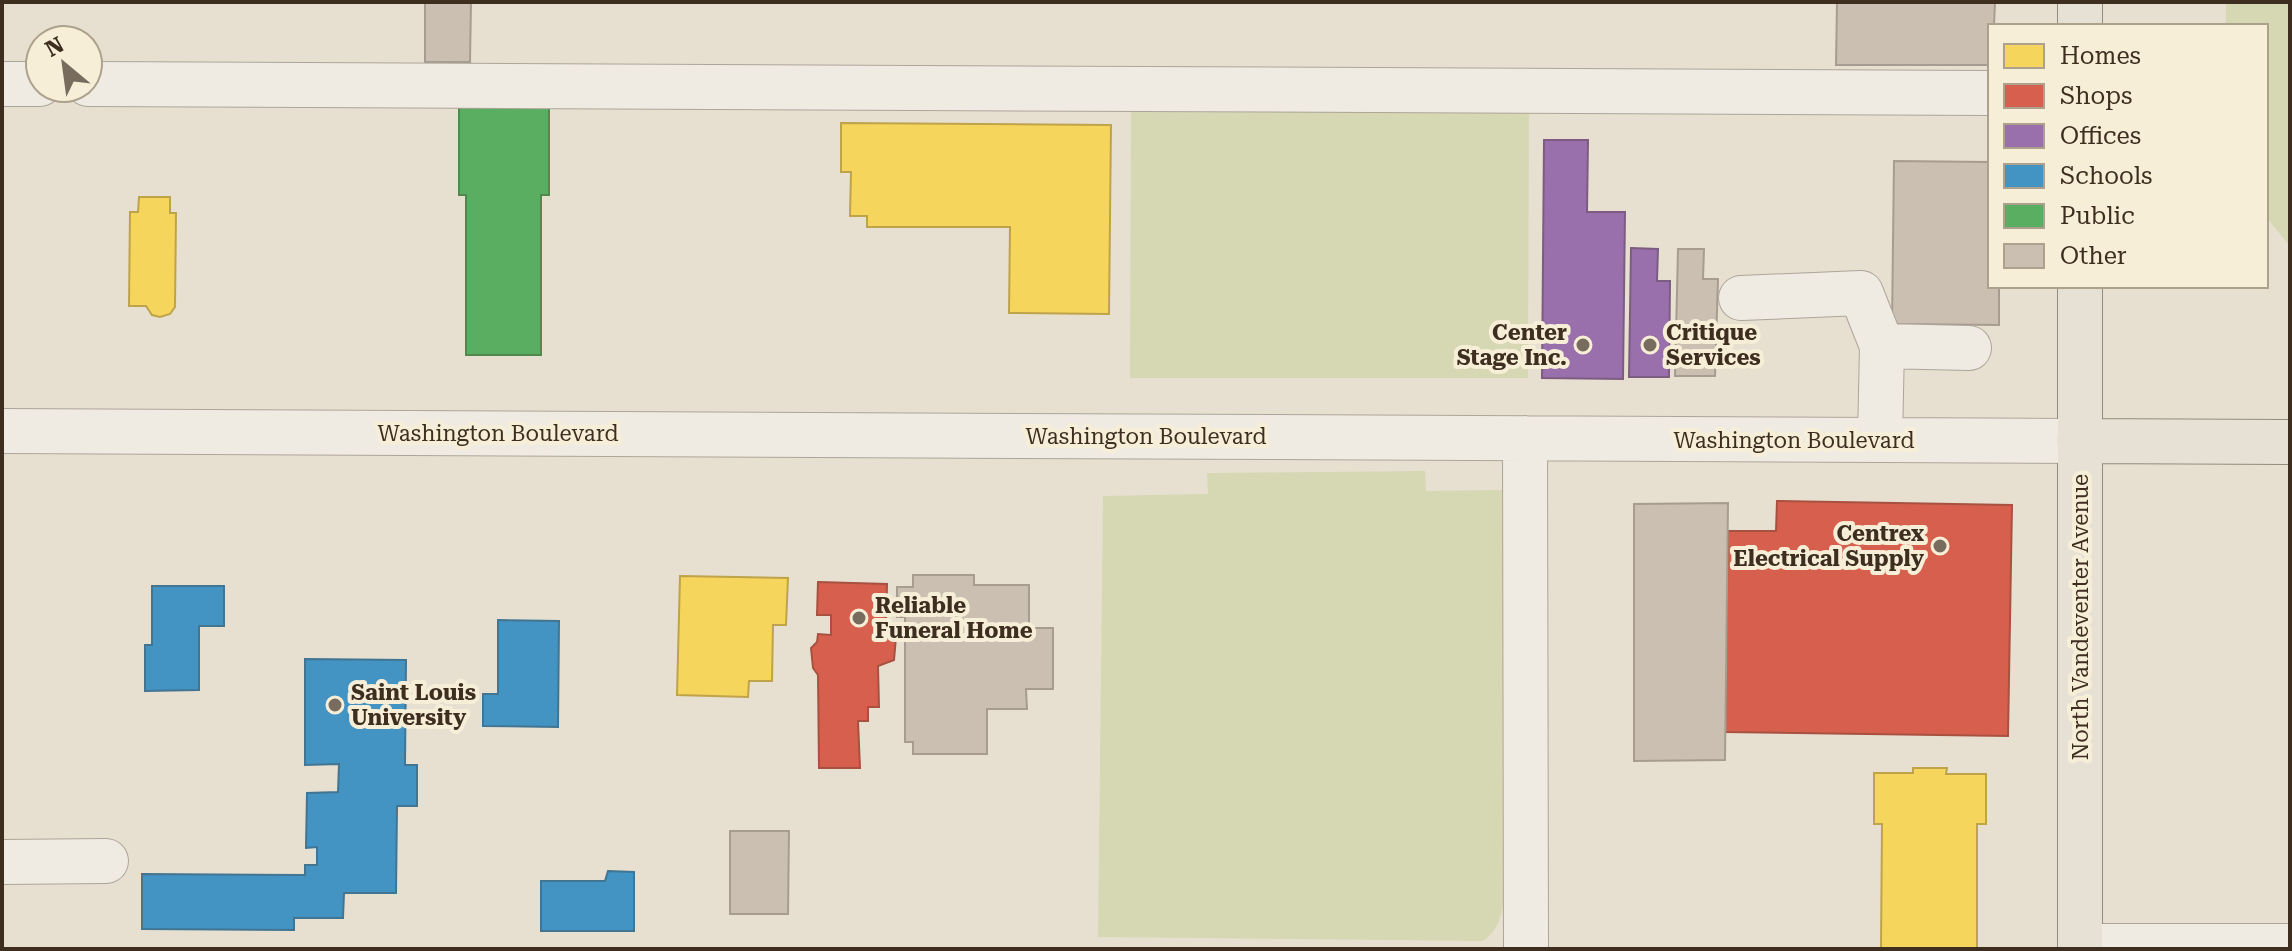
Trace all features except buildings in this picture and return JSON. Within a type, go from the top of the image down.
[{"type":"main road","points":[[2080,2],[2080,24]]},
{"type":"main road","name":"North Vandeventer Avenue","points":[[2080,288],[2080,947]]},
{"type":"main road","name":"Washington Boulevard","points":[[2079,441],[2290,442]]},
{"type":"street","points":[[2,84],[24,84]]},
{"type":"street","points":[[104,84],[1988,93]]},
{"type":"street","points":[[1741,298],[1861,293],[1882,346],[1880,440]]},
{"type":"street","points":[[1882,346],[1969,348]]},
{"type":"street","name":"Washington Boulevard","points":[[2,431],[2079,441]]},
{"type":"street","points":[[1525,438],[1526,949]]},
{"type":"street","points":[[2,862],[106,861]]},
{"type":"street","points":[[2080,947],[2290,946]]},
{"type":"green space","points":[[2226,2],[2290,2],[2290,246],[2268,219],[2268,24],[2226,24]]},
{"type":"green space","points":[[1529,102],[1528,378],[1130,378],[1131,103]]},
{"type":"green space","points":[[1425,471],[1426,491],[1505,490],[1503,906],[1494,930],[1483,941],[1098,937],[1103,496],[1208,494],[1207,473]]},
{"type":"place","name":"Center Stage Inc.","points":[[1583,345]]},
{"type":"place","name":"Critique Services","points":[[1650,345]]},
{"type":"place","name":"Centrex Electrical Supply","points":[[1940,546]]},
{"type":"place","name":"Reliable Funeral Home","points":[[859,618]]},
{"type":"place","name":"Saint Louis University","points":[[335,705]]}]
